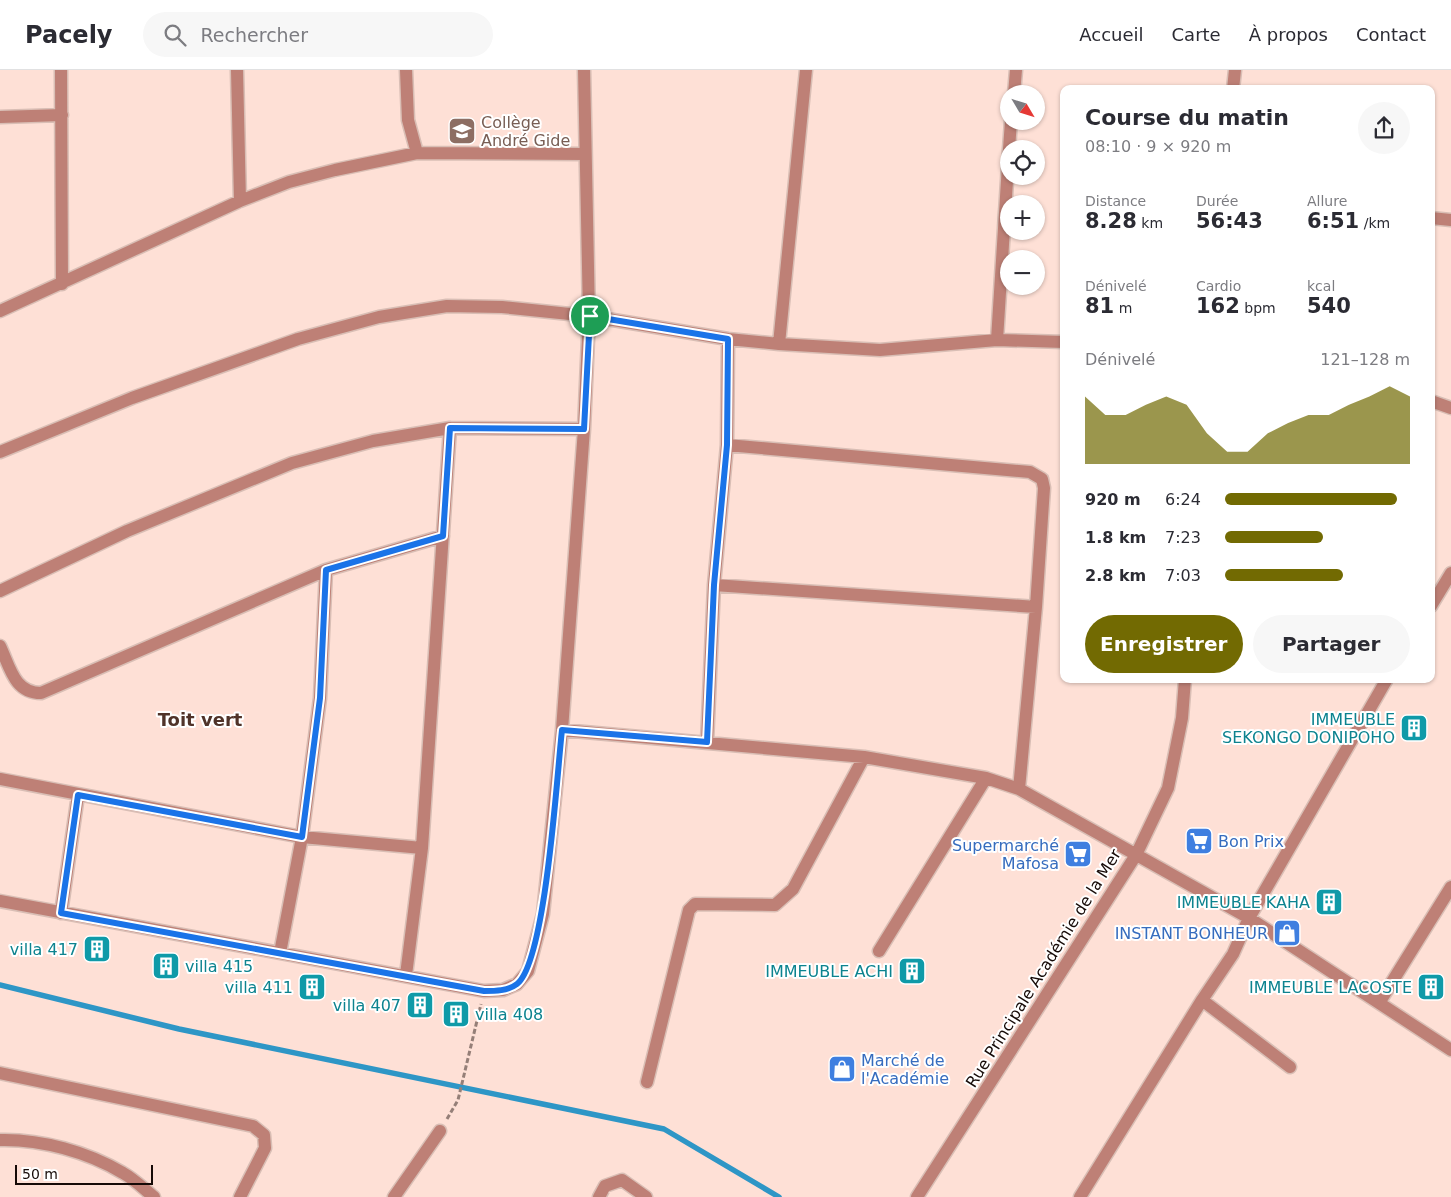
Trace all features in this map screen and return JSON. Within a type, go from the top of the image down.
[{"type":"street","points":[[61,70],[62,284]]},
{"type":"street","points":[[237,70],[240,201]]},
{"type":"street","points":[[406,70],[408,120],[417,153]]},
{"type":"street","points":[[0,901],[484,991],[503,990],[517,984],[528,971],[542,914],[562,730],[584,429],[590,316],[584,70]]},
{"type":"street","points":[[779,344],[806,70]]},
{"type":"street","points":[[1015,85],[1016,70]]},
{"type":"street","points":[[1233,85],[1235,70]]},
{"type":"street","points":[[0,117],[62,115]]},
{"type":"street","points":[[0,311],[240,201],[289,182],[335,170],[417,153],[585,154]]},
{"type":"street","points":[[997,340],[1007,185]]},
{"type":"street","points":[[1435,218],[1451,220]]},
{"type":"street","points":[[0,452],[132,398],[288,342],[379,317],[447,306],[502,307],[590,316],[728,339],[880,350],[997,340],[1060,342]]},
{"type":"street","points":[[707,742],[714,585],[727,445],[728,339]]},
{"type":"street","points":[[1435,402],[1451,408]]},
{"type":"street","points":[[0,591],[127,531],[292,464],[373,441],[450,428],[584,429]]},
{"type":"street","points":[[406,975],[422,848],[450,428]]},
{"type":"street","points":[[727,445],[1030,472],[1042,479],[1044,488],[1036,607],[1019,789]]},
{"type":"street","points":[[0,646],[20,687],[30,693],[41,693],[326,570],[443,536]]},
{"type":"street","points":[[280,953],[302,837],[320,698],[326,570]]},
{"type":"street","points":[[1435,599],[1451,573]]},
{"type":"street","points":[[714,585],[1036,607]]},
{"type":"street","points":[[1185,683],[1182,718],[1168,788],[1136,855],[1249,918],[1451,1050]]},
{"type":"street","points":[[1080,1197],[1202,1000],[1233,954],[1249,918],[1385,683]]},
{"type":"street","name":"Rue Principale Académie de la Mer","points":[[562,730],[864,757],[986,778],[1019,789],[1136,855],[917,1197]]},
{"type":"street","points":[[646,1082],[688,910],[695,904],[774,905],[785,898],[793,889],[864,757]]},
{"type":"street","points":[[879,951],[986,778]]},
{"type":"street","points":[[0,779],[302,837],[422,848]]},
{"type":"street","points":[[61,913],[78,795]]},
{"type":"street","points":[[1378,1003],[1451,887]]},
{"type":"street","points":[[1202,1000],[1290,1067]]},
{"type":"street","points":[[0,1072],[253,1126],[264,1135],[265,1148],[240,1197]]},
{"type":"street","points":[[394,1197],[440,1131]]},
{"type":"street","points":[[0,1140],[12,1140],[55,1147],[94,1158],[124,1174],[154,1197]]},
{"type":"street","points":[[599,1197],[605,1186],[622,1180],[646,1197]]},
{"type":"path","points":[[440,1131],[458,1100],[484,991]]},
{"type":"waterway","points":[[0,985],[179,1029],[664,1129],[779,1197]]},
{"type":"place","name":"Collège André Gide","points":[[462,131]]},
{"type":"place","name":"IMMEUBLE SEKONGO DONIPOHO","points":[[1414,728]]},
{"type":"place","name":"Bon Prix","points":[[1199,841]]},
{"type":"place","name":"Supermarché Mafosa","points":[[1078,854]]},
{"type":"place","name":"IMMEUBLE KAHA","points":[[1329,902]]},
{"type":"place","name":"INSTANT BONHEUR","points":[[1287,933]]},
{"type":"place","name":"villa 417","points":[[97,949]]},
{"type":"place","name":"villa 415","points":[[166,966]]},
{"type":"place","name":"IMMEUBLE ACHI","points":[[912,971]]},
{"type":"place","name":"villa 411","points":[[312,987]]},
{"type":"place","name":"IMMEUBLE LACOSTE","points":[[1431,987]]},
{"type":"place","name":"villa 407","points":[[420,1005]]},
{"type":"place","name":"villa 408","points":[[456,1014]]},
{"type":"place","name":"Marché de l'Académie","points":[[842,1069]]},
{"type":"district","name":"Toit vert","points":[[200,720]]},
{"type":"route","points":[[590,316],[728,339],[727,445],[714,585],[707,742],[562,730],[542,914],[528,971],[517,984],[503,990],[484,991],[406,975],[61,913],[78,795],[302,837],[320,698],[326,570],[443,536],[450,428],[584,429],[590,316]]}]
